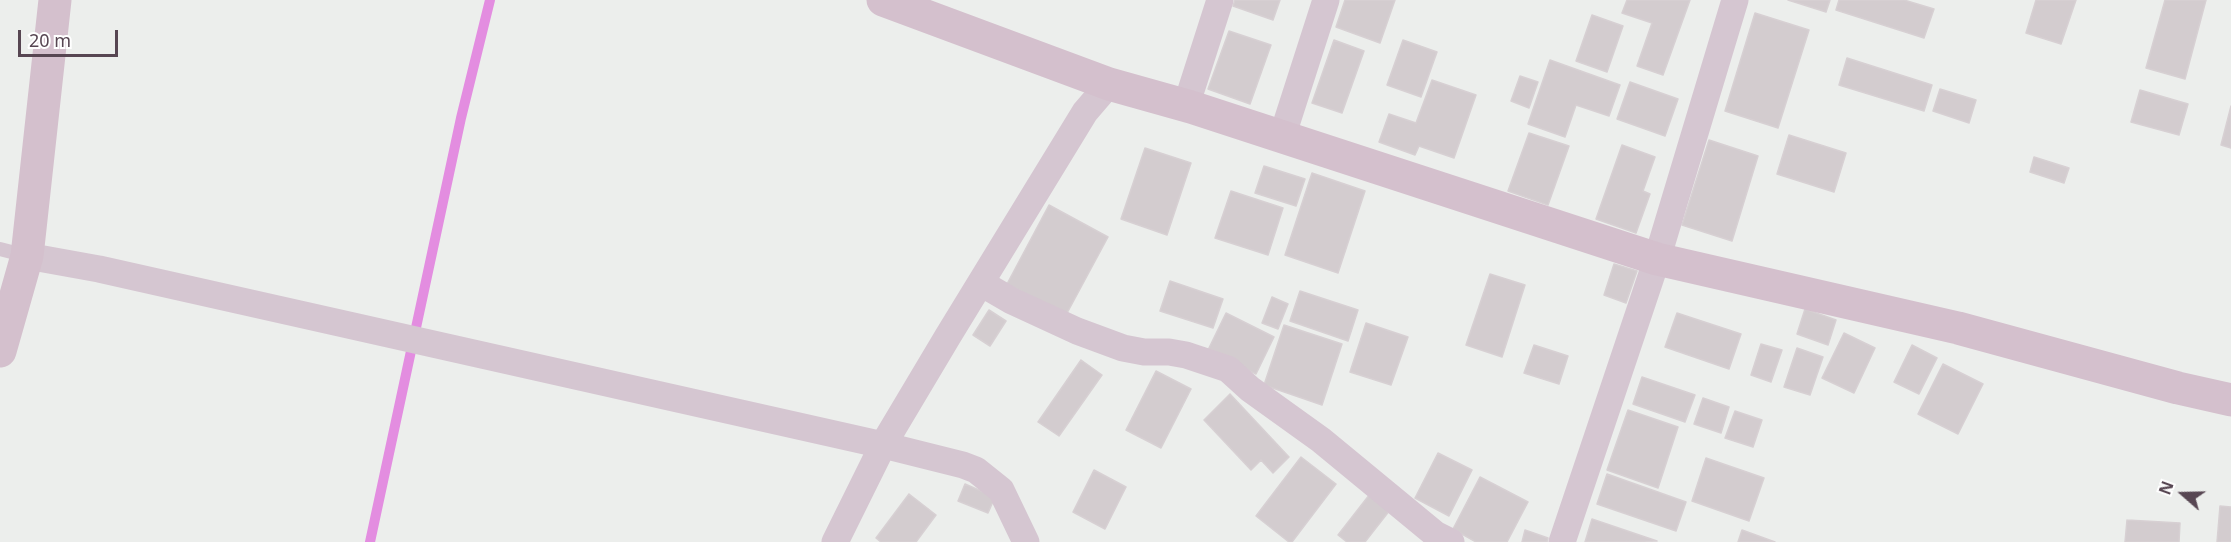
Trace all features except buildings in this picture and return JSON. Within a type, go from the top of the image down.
[{"type":"street","points":[[0,351],[13,253],[55,0]]},
{"type":"street","points":[[883,0],[1109,84],[1282,136],[1657,260],[1958,328],[2178,388],[2231,400]]},
{"type":"street","points":[[1186,106],[1220,0]]},
{"type":"street","points":[[1282,136],[1326,0]]},
{"type":"street","points":[[1562,542],[1657,260],[1735,0]]},
{"type":"street","points":[[835,542],[883,445],[1085,112],[1109,84]]},
{"type":"street","points":[[13,253],[99,269],[883,445],[963,465],[976,470],[1001,490],[1026,542]]},
{"type":"street","points":[[981,283],[1012,301],[1077,331],[1123,348],[1186,355],[1228,369],[1321,440],[1435,534],[1451,542]]},
{"type":"waterway","points":[[370,542],[461,118],[490,0]]}]
